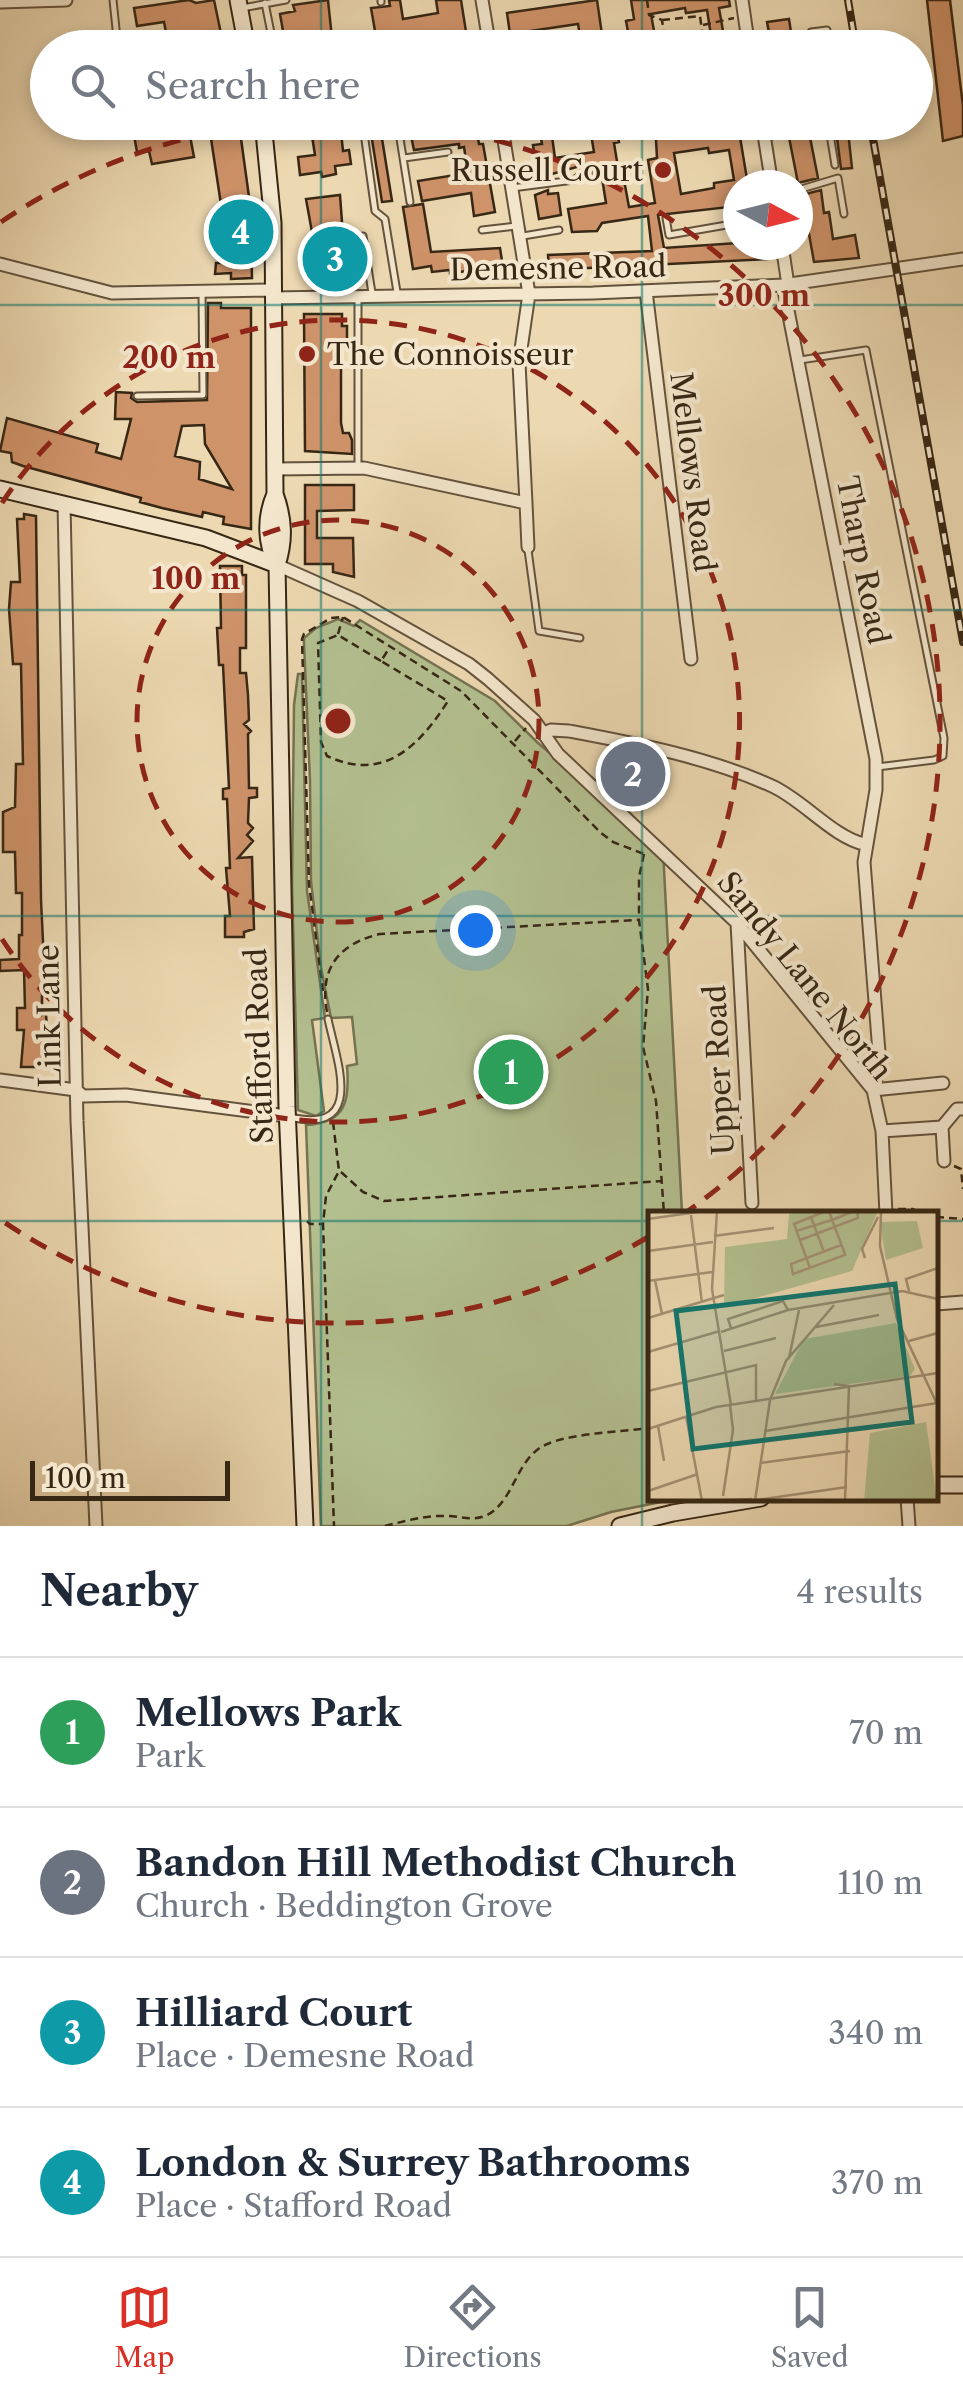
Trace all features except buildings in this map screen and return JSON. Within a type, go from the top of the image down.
[{"type":"main road","points":[[238,4],[244,30]]},
{"type":"main road","name":"Stafford Road","points":[[265,140],[272,188],[275,494],[282,514],[283,546],[277,565],[287,1116],[304,1526]]},
{"type":"main road","points":[[0,489],[226,544],[277,565]]},
{"type":"main road","name":"Stafford Road","points":[[275,494],[268,510],[268,528],[269,551],[277,565]]},
{"type":"main road","points":[[226,544],[255,541],[268,528]]},
{"type":"main road","points":[[620,1526],[673,1512],[742,1501]]},
{"type":"street","points":[[0,2],[66,0]]},
{"type":"street","points":[[482,0],[487,30]]},
{"type":"street","points":[[742,0],[747,30]]},
{"type":"street","points":[[504,140],[529,294],[519,363],[528,546]]},
{"type":"street","points":[[765,140],[770,170]]},
{"type":"street","name":"Demesne Road","points":[[0,264],[104,292],[397,296],[786,285],[963,259]]},
{"type":"street","name":"Tharp Road","points":[[784,260],[798,360],[877,768],[864,844],[872,1006],[880,1064],[873,1090]]},
{"type":"street","name":"Mellows Road","points":[[646,291],[692,659]]},
{"type":"street","points":[[274,469],[358,468],[526,503]]},
{"type":"street","name":"Link Lane","points":[[64,504],[76,1090],[96,1526]]},
{"type":"street","name":"Sandy Lane North","points":[[277,565],[333,588],[456,656],[488,679],[534,720],[558,754],[737,923],[873,1090],[882,1131],[886,1211]]},
{"type":"street","points":[[543,734],[569,730],[716,764],[776,787],[846,836],[864,844]]},
{"type":"street","name":"Upper Road","points":[[737,923],[752,1208]]},
{"type":"street","points":[[0,1080],[76,1090],[84,1096],[143,1097],[287,1116]]},
{"type":"street","points":[[873,1090],[943,1083]]},
{"type":"street","points":[[882,1131],[942,1127],[957,1110],[963,1109]]},
{"type":"street","points":[[942,1127],[944,1161]]},
{"type":"street","points":[[938,1304],[963,1302]]},
{"type":"street","points":[[907,1501],[909,1526]]},
{"type":"lane","points":[[113,0],[116,30]]},
{"type":"lane","points":[[238,4],[286,0]]},
{"type":"lane","points":[[265,4],[270,30]]},
{"type":"lane","points":[[365,140],[375,211],[385,219],[397,296]]},
{"type":"lane","points":[[401,140],[410,202]]},
{"type":"lane","points":[[831,140],[835,165]]},
{"type":"lane","points":[[404,158],[448,152]]},
{"type":"lane","points":[[512,188],[574,180],[586,170]]},
{"type":"lane","points":[[813,186],[838,178],[844,214]]},
{"type":"lane","points":[[666,218],[669,235],[723,226]]},
{"type":"lane","points":[[482,230],[559,230]]},
{"type":"lane","points":[[358,468],[365,296],[362,236]]},
{"type":"lane","points":[[136,396],[203,396],[202,291]]},
{"type":"lane","points":[[798,360],[866,350],[944,738],[942,756],[934,760],[877,768]]},
{"type":"lane","points":[[528,546],[539,631],[580,638]]},
{"type":"lane","points":[[287,1116],[306,1120],[332,1116],[340,1098],[341,1084],[328,1019]]},
{"type":"path","points":[[646,0],[649,15],[662,20],[700,16],[702,30]]},
{"type":"path","points":[[702,25],[744,16]]},
{"type":"path","points":[[662,20],[663,30]]},
{"type":"path","points":[[338,635],[343,618]]},
{"type":"path","points":[[328,1019],[309,884],[302,639],[319,623],[343,618],[461,692],[601,832],[613,842],[644,854],[639,877],[639,920],[648,989],[643,1046],[656,1101],[664,1211]]},
{"type":"path","points":[[338,635],[382,661],[448,701],[422,740],[394,759],[352,764],[327,756],[320,742],[318,648],[323,640],[338,635]]},
{"type":"path","points":[[382,661],[389,648]]},
{"type":"path","points":[[514,742],[534,720]]},
{"type":"path","points":[[323,991],[334,961],[358,939],[380,934],[639,920]]},
{"type":"path","points":[[332,1116],[340,1172],[326,1196],[323,1224],[334,1526]]},
{"type":"path","points":[[944,1161],[961,1169],[963,1188]]},
{"type":"path","points":[[340,1172],[362,1192],[384,1201],[662,1180]]},
{"type":"path","points":[[938,1217],[963,1219]]},
{"type":"path","points":[[385,1526],[410,1519],[475,1519],[489,1514],[499,1506],[521,1467],[546,1443],[648,1428]]},
{"type":"green space","points":[[338,619],[354,626],[360,620],[495,701],[663,850],[682,1211],[648,1211],[648,1501],[666,1501],[567,1526],[321,1526],[306,1125],[330,1120],[343,1108],[347,1066],[357,1064],[352,1017],[331,1018],[311,881],[304,638]]},
{"type":"green space","points":[[298,674],[302,674],[307,891],[325,1018],[312,1020],[324,1111],[316,1116],[298,1110],[292,886],[294,705]]},
{"type":"railway","points":[[848,0],[853,30]]},
{"type":"railway","points":[[873,140],[963,642]]},
{"type":"place","name":"Russell Court","points":[[663,170]]},
{"type":"place","name":"London & Surrey Bathrooms","points":[[241,232]]},
{"type":"place","name":"Hilliard Court","points":[[335,259]]},
{"type":"place","name":"The Connoisseur","points":[[307,354]]},
{"type":"place","name":"Bandon Hill Methodist Church","points":[[633,774]]},
{"type":"place","name":"Mellows Park","points":[[511,1072]]}]
